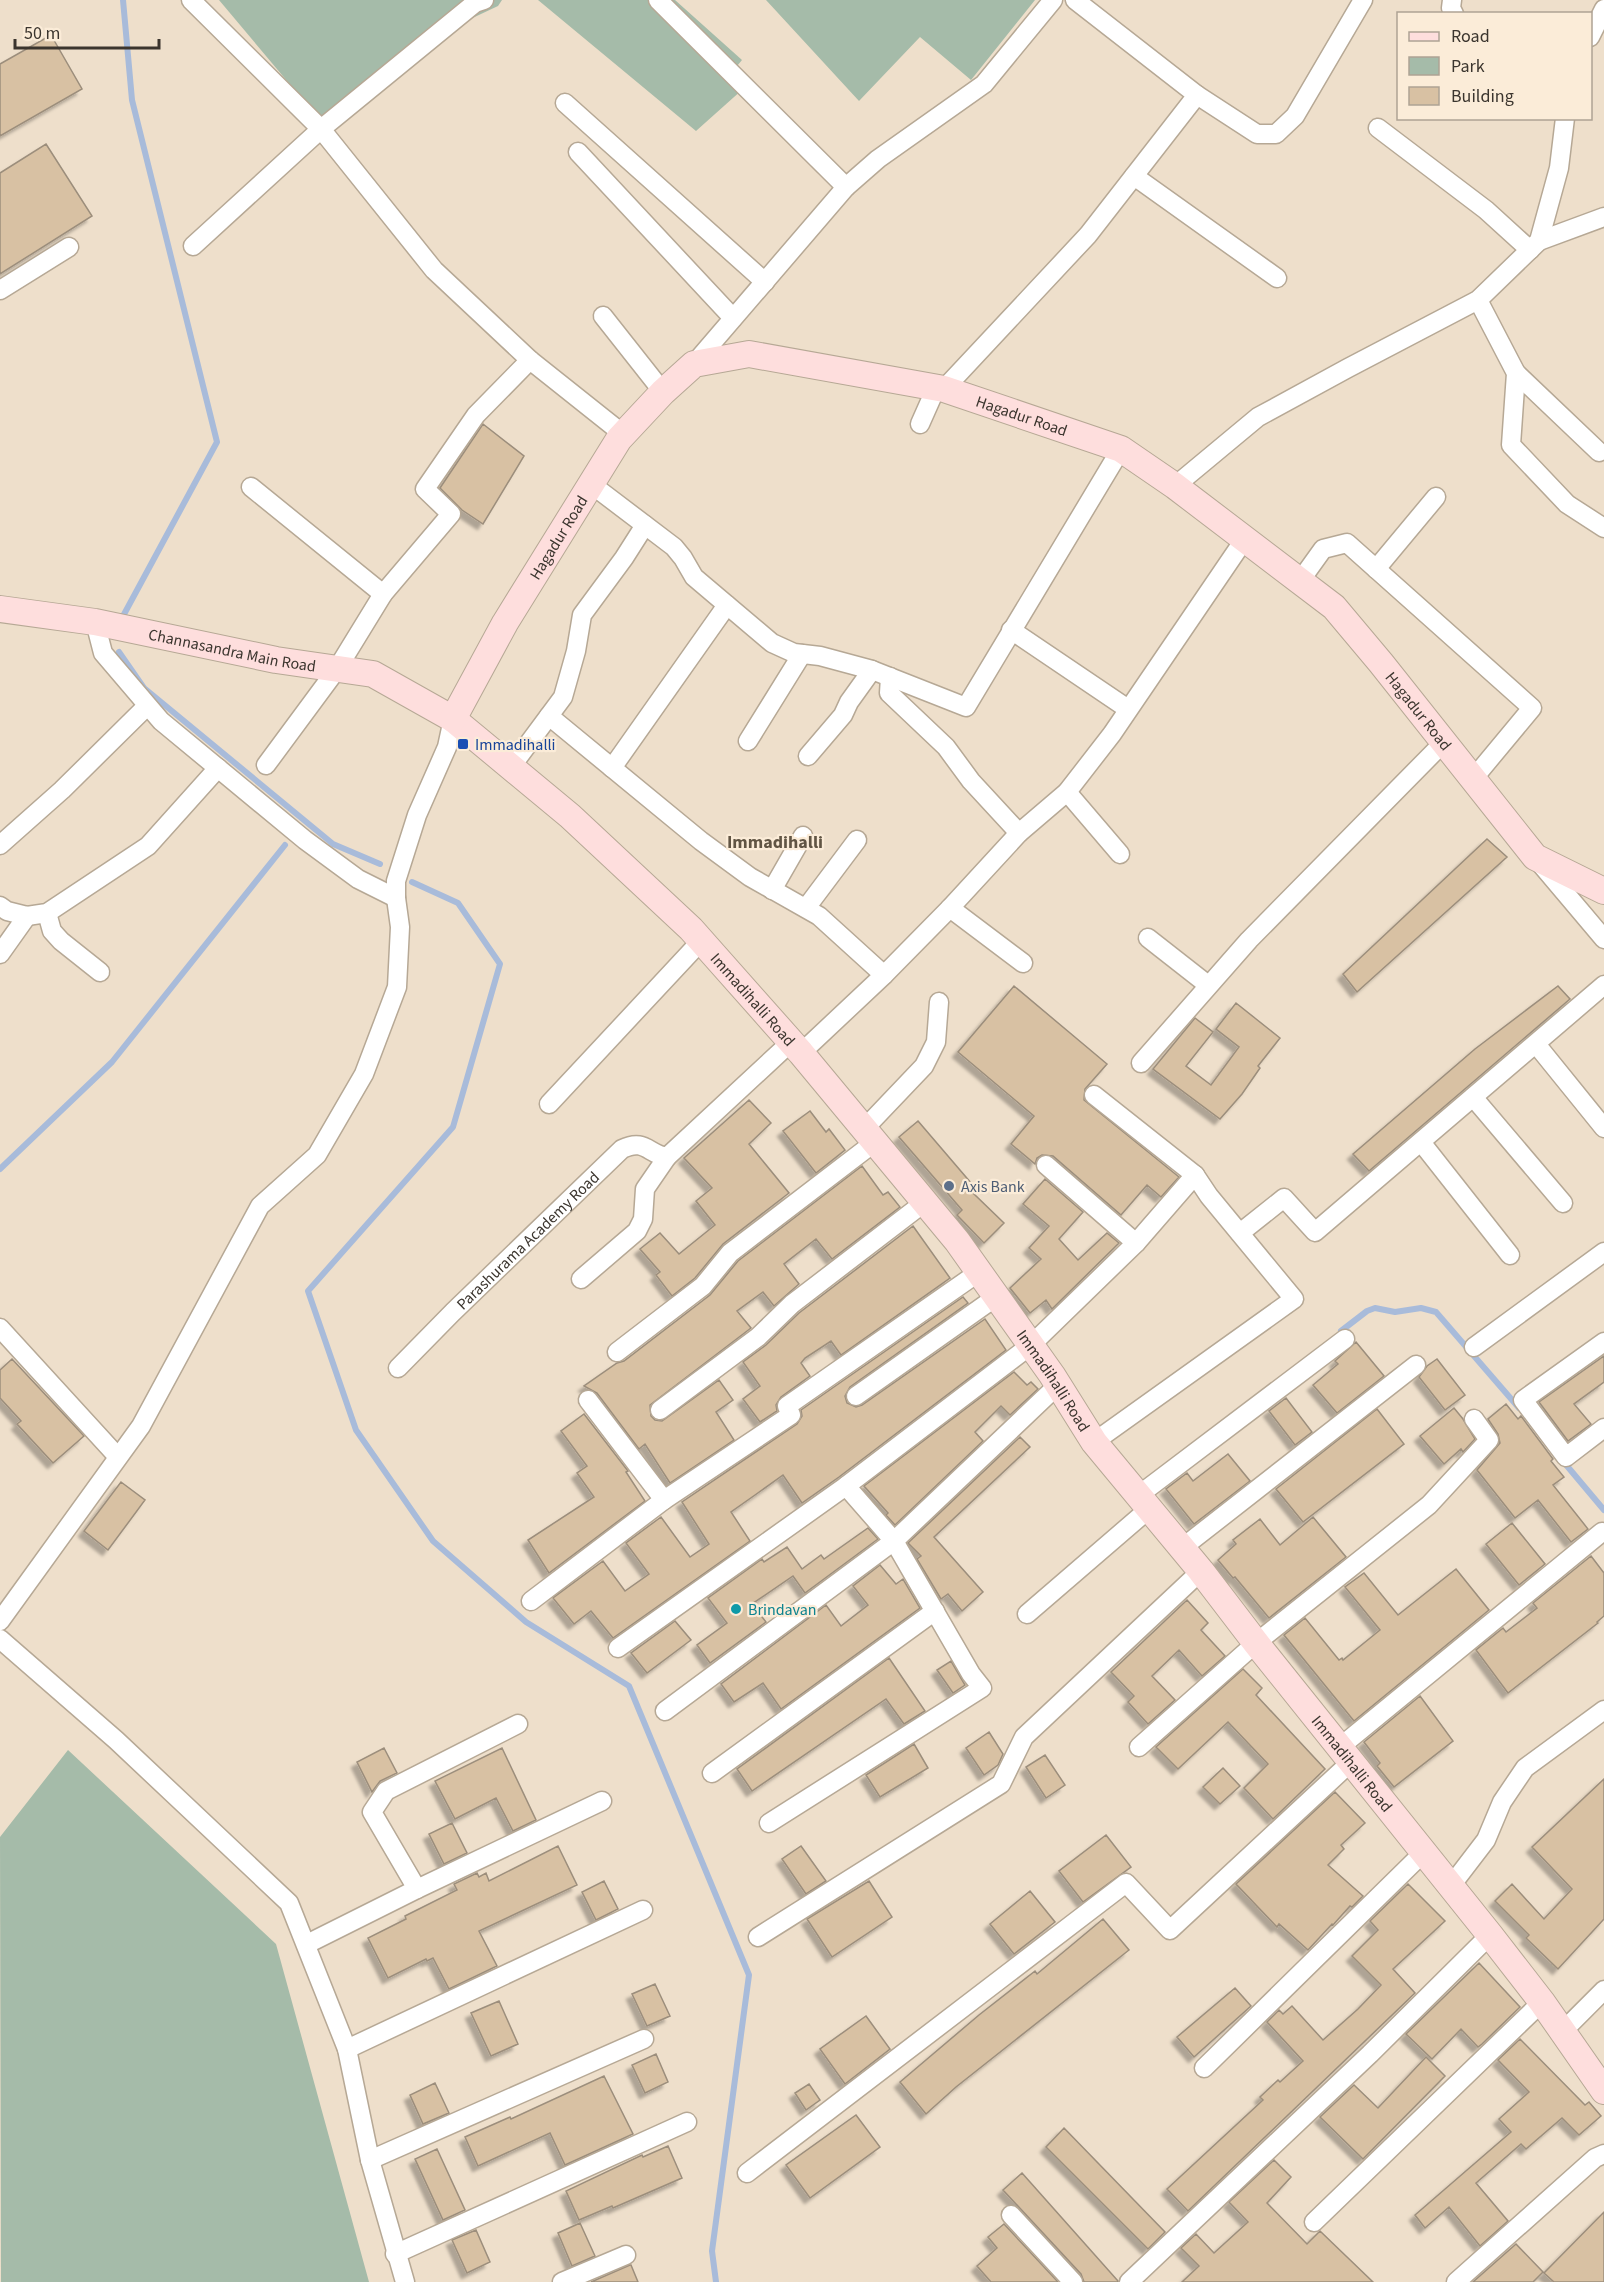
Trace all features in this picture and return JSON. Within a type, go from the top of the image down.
[{"type":"street","points":[[190,0],[321,129],[434,270],[530,360],[623,435]]},
{"type":"street","points":[[193,246],[321,129],[475,3],[484,0]]},
{"type":"street","points":[[658,0],[846,187]]},
{"type":"street","points":[[694,364],[846,187],[878,159],[984,84],[1053,0]]},
{"type":"street","points":[[1075,0],[1197,95],[1257,134],[1276,134],[1294,116],[1363,0]]},
{"type":"street","points":[[1592,33],[1604,9]]},
{"type":"street","points":[[920,424],[940,388],[1088,235],[1197,95]]},
{"type":"street","points":[[565,103],[765,282]]},
{"type":"street","points":[[1535,245],[1559,168],[1565,120]]},
{"type":"street","points":[[1378,128],[1535,245]]},
{"type":"street","points":[[578,152],[734,318]]},
{"type":"street","points":[[1134,176],[1277,278]]},
{"type":"street","points":[[1175,486],[1258,417],[1478,300],[1535,245],[1604,217]]},
{"type":"street","points":[[0,290],[69,247]]},
{"type":"street","points":[[1478,300],[1516,373],[1599,452]]},
{"type":"street","points":[[603,316],[663,392]]},
{"type":"street","name":"Hagadur Road","points":[[453,718],[504,622],[623,435],[663,392],[694,364],[749,354],[940,388],[1121,449],[1175,486],[1335,608],[1535,857],[1604,891]]},
{"type":"street","points":[[266,765],[337,669],[383,594],[452,514],[425,489],[476,415],[530,360]]},
{"type":"street","points":[[1516,373],[1511,445],[1567,504],[1604,528]]},
{"type":"street","points":[[591,484],[674,547],[694,577],[772,643],[794,653],[820,656],[872,670],[966,707],[1121,449]]},
{"type":"street","points":[[251,488],[383,594]]},
{"type":"street","points":[[1376,569],[1436,497]]},
{"type":"street","points":[[511,767],[563,697],[576,651],[582,615],[645,525]]},
{"type":"street","points":[[581,1279],[637,1231],[643,1219],[645,1189],[667,1156],[884,975],[1019,833],[1067,792],[1112,734],[1244,540]]},
{"type":"street","points":[[1300,581],[1323,549],[1347,543],[1532,708],[1473,779]]},
{"type":"street","points":[[612,768],[728,605]]},
{"type":"street","name":"Channasandra Main Road","points":[[0,609],[95,622],[276,660],[373,674],[453,718]]},
{"type":"street","points":[[95,622],[103,653],[161,721],[305,840],[358,879],[396,898]]},
{"type":"street","points":[[1011,630],[1128,709]]},
{"type":"street","points":[[748,741],[802,654]]},
{"type":"street","points":[[808,756],[843,715],[849,702],[872,670]]},
{"type":"street","points":[[890,677],[889,693],[946,747],[971,781],[1019,833]]},
{"type":"street","points":[[0,846],[147,706]]},
{"type":"street","points":[[549,716],[700,841],[750,878],[819,916],[884,975]]},
{"type":"street","points":[[0,1621],[141,1426],[260,1206],[317,1155],[364,1074],[397,987],[400,927],[396,881],[417,815],[447,747],[453,718]]},
{"type":"street","name":"Immadihalli Road","points":[[453,718],[570,816],[701,941],[796,1047],[957,1241],[1031,1345],[1094,1442],[1201,1570],[1256,1643],[1490,1935],[1542,2002],[1604,2091]]},
{"type":"street","points":[[1141,1063],[1208,985],[1298,888],[1444,742]]},
{"type":"street","points":[[0,906],[7,912],[27,916],[47,913],[148,846],[218,768]]},
{"type":"street","points":[[1067,792],[1120,854]]},
{"type":"street","points":[[772,890],[802,836]]},
{"type":"street","points":[[806,908],[857,840]]},
{"type":"street","points":[[1535,857],[1604,939]]},
{"type":"street","points":[[950,908],[1023,963]]},
{"type":"street","points":[[47,913],[52,931],[100,972]]},
{"type":"street","points":[[0,954],[27,916]]},
{"type":"street","points":[[1148,938],[1208,985]]},
{"type":"street","points":[[549,1104],[701,941]]},
{"type":"street","points":[[1240,1233],[1284,1198],[1315,1232],[1604,985]]},
{"type":"street","points":[[617,1352],[703,1286],[730,1253],[870,1136],[924,1066],[936,1042],[939,1002]]},
{"type":"street","points":[[1536,1044],[1604,1128]]},
{"type":"street","points":[[1094,1095],[1195,1175],[1294,1299],[1094,1442]]},
{"type":"street","points":[[1473,1097],[1563,1203]]},
{"type":"street","points":[[1421,1142],[1510,1255]]},
{"type":"street","name":"Parashurama Academy Road","points":[[398,1368],[622,1149],[640,1144],[650,1148],[656,1154],[667,1156]]},
{"type":"street","points":[[1046,1166],[1136,1243]]},
{"type":"street","points":[[618,1648],[846,1486],[1031,1345],[1136,1243],[1195,1175]]},
{"type":"street","points":[[660,1410],[758,1337],[792,1304],[925,1202]]},
{"type":"street","points":[[1474,1347],[1604,1252]]},
{"type":"street","points":[[531,1601],[663,1500],[791,1415],[787,1406],[978,1272]]},
{"type":"street","points":[[856,1396],[996,1297]]},
{"type":"street","points":[[0,1328],[118,1457]]},
{"type":"street","points":[[1027,1614],[1144,1502],[1345,1339]]},
{"type":"street","points":[[1604,1342],[1523,1400],[1566,1457],[1604,1428]]},
{"type":"street","points":[[1182,1548],[1416,1365]]},
{"type":"street","points":[[664,1711],[894,1541],[1058,1385]]},
{"type":"street","points":[[588,1400],[663,1500]]},
{"type":"street","points":[[1139,1747],[1256,1643],[1429,1505],[1490,1440],[1474,1419]]},
{"type":"street","points":[[769,1823],[982,1688],[894,1541],[846,1486]]},
{"type":"street","points":[[747,2173],[1126,1883],[1170,1930],[1345,1755],[1602,1532]]},
{"type":"street","points":[[758,1937],[1001,1784],[1024,1737],[1201,1570]]},
{"type":"street","points":[[712,1773],[935,1611]]},
{"type":"street","points":[[0,1639],[116,1740],[289,1903],[347,2049],[370,2160],[395,2254],[405,2282]]},
{"type":"street","points":[[1450,1887],[1486,1840],[1502,1803],[1525,1768],[1569,1738],[1604,1710]]},
{"type":"street","points":[[417,1889],[372,1812],[386,1791],[518,1724]]},
{"type":"street","points":[[307,1944],[602,1801]]},
{"type":"street","points":[[1204,2068],[1423,1853]]},
{"type":"street","points":[[347,2049],[643,1910]]},
{"type":"street","points":[[1129,2282],[1371,2054],[1490,1935]]},
{"type":"street","points":[[1563,2031],[1604,1990]]},
{"type":"street","points":[[1314,2222],[1542,2002]]},
{"type":"street","points":[[370,2160],[644,2038]]},
{"type":"street","points":[[395,2254],[687,2121]]},
{"type":"street","points":[[1456,2282],[1595,2158],[1604,2154]]},
{"type":"street","points":[[1011,2215],[1073,2282]]},
{"type":"street","points":[[562,2282],[626,2255]]},
{"type":"green space","points":[[219,0],[502,0],[498,6],[413,46],[319,119]]},
{"type":"green space","points":[[538,0],[675,0],[742,60],[728,77],[743,89],[696,131]]},
{"type":"green space","points":[[766,0],[1035,0],[971,80],[920,37],[859,101]]},
{"type":"green space","points":[[68,1750],[276,1944],[369,2282],[1,2282],[0,1837]]},
{"type":"building","points":[[51,35],[82,89],[0,136],[0,64]]},
{"type":"building","points":[[46,144],[92,216],[0,274],[0,173]]},
{"type":"building","points":[[483,424],[524,456],[483,524],[462,510],[440,488]]},
{"type":"building","points":[[1487,839],[1507,857],[1357,992],[1343,974]]},
{"type":"building","points":[[1014,986],[1107,1064],[1085,1089],[1084,1100],[1179,1177],[1161,1197],[1147,1185],[1121,1215],[1053,1156],[1042,1155],[1037,1158],[1035,1164],[1011,1144],[1034,1116],[958,1052]]},
{"type":"building","points":[[1558,986],[1570,999],[1369,1171],[1353,1154],[1475,1049]]},
{"type":"building","points":[[1236,1003],[1280,1038],[1258,1066],[1260,1068],[1242,1094],[1220,1119],[1153,1069],[1195,1018],[1213,1032],[1186,1066],[1211,1085],[1239,1047],[1216,1029]]},
{"type":"building","points":[[749,1100],[771,1123],[749,1144],[789,1193],[723,1244],[695,1278],[672,1296],[656,1275],[660,1272],[640,1249],[660,1233],[679,1254],[715,1225],[696,1201],[712,1188],[684,1158]]},
{"type":"building","points":[[810,1111],[826,1132],[829,1129],[845,1150],[816,1173],[783,1131]]},
{"type":"building","points":[[918,1121],[977,1190],[973,1193],[1004,1223],[984,1243],[957,1215],[962,1210],[899,1137]]},
{"type":"building","points":[[862,1166],[883,1195],[888,1192],[900,1207],[832,1259],[816,1239],[784,1264],[799,1284],[774,1306],[763,1292],[737,1311],[751,1328],[650,1405],[651,1416],[655,1420],[662,1421],[719,1380],[733,1400],[716,1412],[734,1440],[670,1483],[645,1444],[639,1449],[597,1393],[584,1386],[617,1363],[624,1361],[710,1295],[738,1261]]},
{"type":"building","points":[[1045,1179],[1083,1212],[1059,1239],[1078,1260],[1107,1233],[1119,1243],[1052,1309],[1046,1300],[1030,1313],[1010,1288],[1041,1259],[1029,1248],[1049,1226],[1023,1204]]},
{"type":"building","points":[[913,1226],[950,1278],[841,1355],[831,1341],[805,1358],[801,1363],[810,1376],[781,1397],[776,1405],[777,1411],[760,1422],[743,1399],[760,1386],[743,1362],[766,1345],[799,1313]]},
{"type":"building","points":[[963,1297],[968,1303],[850,1387],[845,1396],[847,1403],[856,1407],[862,1405],[985,1319],[1006,1350],[839,1477],[802,1503],[783,1475],[731,1512],[750,1541],[613,1638],[591,1611],[574,1624],[553,1598],[603,1561],[625,1591],[649,1574],[626,1543],[661,1517],[690,1557],[709,1544],[682,1502],[797,1424],[802,1416],[801,1410]]},
{"type":"building","points":[[1356,1342],[1384,1376],[1337,1413],[1313,1385],[1338,1364],[1335,1361]]},
{"type":"building","points":[[1604,1356],[1604,1382],[1574,1404],[1591,1424],[1568,1441],[1539,1402]]},
{"type":"building","points":[[12,1359],[84,1436],[53,1463],[17,1424],[21,1421],[0,1398],[0,1370]]},
{"type":"building","points":[[1437,1359],[1465,1395],[1445,1410],[1419,1377],[1427,1366]]},
{"type":"building","points":[[1014,1372],[1027,1385],[1031,1382],[1038,1389],[1010,1415],[1001,1406],[975,1432],[983,1441],[895,1525],[886,1515],[888,1513],[864,1486]]},
{"type":"building","points":[[1286,1398],[1312,1432],[1295,1445],[1269,1411]]},
{"type":"building","points":[[1506,1404],[1518,1419],[1521,1416],[1564,1477],[1553,1485],[1588,1529],[1571,1542],[1538,1500],[1515,1518],[1477,1470],[1500,1443],[1498,1434],[1488,1419]]},
{"type":"building","points":[[1454,1408],[1475,1439],[1463,1452],[1461,1449],[1444,1464],[1420,1436]]},
{"type":"building","points":[[1377,1409],[1404,1444],[1303,1522],[1276,1489]]},
{"type":"building","points":[[584,1414],[628,1471],[626,1472],[645,1501],[549,1573],[528,1540],[594,1497],[577,1473],[587,1466],[561,1431]]},
{"type":"building","points":[[1020,1437],[1030,1447],[934,1537],[983,1592],[962,1611],[948,1594],[941,1599],[917,1559],[921,1556],[908,1543]]},
{"type":"building","points":[[1228,1454],[1250,1481],[1194,1524],[1166,1489],[1187,1473],[1193,1481]]},
{"type":"building","points":[[121,1482],[145,1500],[108,1550],[84,1531]]},
{"type":"building","points":[[1313,1517],[1346,1557],[1269,1618],[1218,1560],[1236,1544],[1233,1540],[1260,1519],[1280,1545]]},
{"type":"building","points":[[1512,1523],[1545,1564],[1519,1585],[1486,1544]]},
{"type":"building","points":[[868,1528],[878,1539],[805,1593],[793,1576],[752,1604],[766,1622],[710,1663],[697,1645],[727,1623],[708,1598],[762,1559],[764,1562],[787,1547],[802,1569],[821,1555],[824,1559]]},
{"type":"building","points":[[1591,1556],[1604,1573],[1604,1616],[1508,1693],[1476,1650],[1503,1628],[1506,1632],[1537,1608],[1533,1603]]},
{"type":"building","points":[[880,1565],[896,1584],[903,1579],[920,1608],[781,1709],[763,1683],[734,1702],[721,1684],[826,1605],[841,1626],[868,1605],[853,1586]]},
{"type":"building","points":[[1456,1569],[1489,1610],[1354,1721],[1284,1635],[1305,1618],[1339,1660],[1342,1658],[1343,1660],[1380,1630],[1345,1587],[1364,1573],[1398,1615]]},
{"type":"building","points":[[1187,1600],[1208,1623],[1201,1630],[1225,1656],[1202,1676],[1179,1650],[1152,1676],[1175,1700],[1148,1724],[1128,1702],[1134,1696],[1111,1672]]},
{"type":"building","points":[[675,1621],[691,1640],[647,1673],[631,1653]]},
{"type":"building","points":[[889,1658],[925,1711],[904,1724],[886,1699],[752,1791],[737,1769]]},
{"type":"building","points":[[951,1661],[965,1685],[953,1693],[937,1670]]},
{"type":"building","points":[[1243,1669],[1262,1688],[1256,1695],[1325,1769],[1273,1819],[1244,1788],[1268,1764],[1228,1722],[1178,1769],[1156,1747]]},
{"type":"building","points":[[1420,1696],[1453,1741],[1394,1787],[1377,1766],[1380,1763],[1364,1742]]},
{"type":"building","points":[[989,1732],[1003,1754],[998,1765],[984,1775],[966,1748]]},
{"type":"building","points":[[914,1744],[928,1768],[880,1797],[866,1775]]},
{"type":"building","points":[[384,1748],[397,1773],[380,1781],[372,1792],[357,1762]]},
{"type":"building","points":[[502,1748],[536,1820],[513,1831],[496,1798],[455,1819],[435,1781]]},
{"type":"building","points":[[1045,1755],[1065,1785],[1046,1798],[1026,1767]]},
{"type":"building","points":[[1223,1768],[1240,1786],[1220,1804],[1203,1787]]},
{"type":"building","points":[[1604,1779],[1604,1919],[1558,1969],[1526,1938],[1529,1935],[1495,1901],[1512,1884],[1544,1919],[1572,1889],[1532,1847]]},
{"type":"building","points":[[1335,1792],[1365,1823],[1341,1845],[1344,1849],[1328,1865],[1363,1896],[1352,1907],[1350,1906],[1308,1950],[1279,1924],[1277,1927],[1236,1884]]},
{"type":"building","points":[[452,1823],[467,1853],[444,1864],[429,1834]]},
{"type":"building","points":[[1106,1835],[1131,1867],[1083,1902],[1059,1871]]},
{"type":"building","points":[[558,1846],[577,1885],[479,1931],[497,1966],[449,1989],[433,1958],[427,1961],[426,1959],[388,1978],[368,1938],[457,1890],[454,1884],[477,1873],[479,1877],[486,1873],[489,1881]]},
{"type":"building","points":[[801,1846],[826,1881],[806,1894],[782,1859]]},
{"type":"building","points":[[604,1881],[618,1909],[596,1920],[582,1892]]},
{"type":"building","points":[[869,1881],[892,1917],[832,1957],[807,1919]]},
{"type":"building","points":[[1408,1884],[1445,1921],[1393,1969],[1415,1993],[1188,2211],[1167,2189],[1263,2100],[1260,2097],[1278,2080],[1280,2082],[1303,2061],[1267,2022],[1279,2010],[1283,2014],[1292,2006],[1323,2040],[1358,2009],[1381,1985],[1352,1956],[1378,1930],[1370,1921]]},
{"type":"building","points":[[1030,1891],[1055,1922],[1014,1954],[990,1924]]},
{"type":"building","points":[[1103,1919],[1129,1950],[956,2087],[926,2114],[900,2082],[979,2015],[1035,1971],[1037,1974]]},
{"type":"building","points":[[1479,1963],[1520,2007],[1478,2047],[1461,2029],[1432,2059],[1406,2034]]},
{"type":"building","points":[[655,1984],[670,2016],[647,2026],[632,1994]]},
{"type":"building","points":[[1235,1988],[1251,2006],[1194,2057],[1177,2037]]},
{"type":"building","points":[[499,2001],[518,2044],[491,2056],[471,2013]]},
{"type":"building","points":[[866,2016],[890,2049],[845,2084],[820,2049]]},
{"type":"building","points":[[1520,2039],[1585,2105],[1589,2102],[1601,2116],[1579,2135],[1562,2118],[1526,2149],[1521,2144],[1476,2183],[1508,2221],[1480,2246],[1449,2207],[1425,2228],[1415,2215],[1511,2132],[1499,2119],[1529,2092],[1498,2060]]},
{"type":"building","points":[[656,2054],[668,2082],[645,2093],[632,2065]]},
{"type":"building","points":[[1426,2057],[1445,2076],[1363,2159],[1320,2117],[1354,2085],[1378,2108]]},
{"type":"building","points":[[604,2076],[633,2134],[565,2165],[550,2133],[478,2166],[465,2137],[510,2117],[511,2119]]},
{"type":"building","points":[[435,2083],[449,2113],[423,2124],[410,2095]]},
{"type":"building","points":[[809,2084],[820,2100],[806,2110],[795,2093]]},
{"type":"building","points":[[856,2115],[880,2147],[810,2198],[786,2165]]},
{"type":"building","points":[[1064,2128],[1165,2232],[1148,2249],[1046,2147]]},
{"type":"building","points":[[668,2146],[682,2178],[579,2220],[566,2191],[642,2155],[643,2157]]},
{"type":"building","points":[[437,2149],[465,2210],[443,2220],[415,2159]]},
{"type":"building","points":[[1274,2160],[1291,2177],[1267,2203],[1307,2244],[1320,2231],[1373,2282],[1182,2282],[1199,2266],[1181,2248],[1196,2234],[1214,2253],[1248,2222],[1229,2202]]},
{"type":"building","points":[[1022,2173],[1118,2282],[1084,2282],[1081,2274],[1003,2190]]},
{"type":"building","points":[[1604,2212],[1604,2282],[1554,2282],[1544,2273]]},
{"type":"building","points":[[580,2223],[595,2256],[572,2266],[558,2233]]},
{"type":"building","points":[[1004,2224],[1058,2282],[991,2282],[977,2266],[997,2248],[988,2237]]},
{"type":"building","points":[[476,2230],[490,2262],[467,2273],[452,2240]]},
{"type":"building","points":[[1516,2244],[1543,2272],[1533,2282],[1473,2282]]},
{"type":"building","points":[[630,2265],[638,2282],[591,2282]]},
{"type":"waterway","points":[[122,618],[217,442],[132,100],[123,0]]},
{"type":"waterway","points":[[119,652],[144,688],[333,844],[380,864]]},
{"type":"waterway","points":[[0,1169],[112,1062],[285,845]]},
{"type":"waterway","points":[[412,882],[458,903],[500,964],[453,1127],[308,1291],[356,1430],[433,1541],[526,1622],[629,1686],[749,1975],[712,2251],[716,2282]]},
{"type":"waterway","points":[[1341,1331],[1367,1311],[1375,1308],[1395,1312],[1421,1308],[1436,1312],[1519,1408]]},
{"type":"waterway","points":[[1562,1460],[1604,1510]]},
{"type":"place","name":"Immadihalli","points":[[463,744]]},
{"type":"place","name":"Axis Bank","points":[[949,1186]]},
{"type":"place","name":"Brindavan","points":[[736,1609]]},
{"type":"district","name":"Immadihalli","points":[[775,842]]}]
